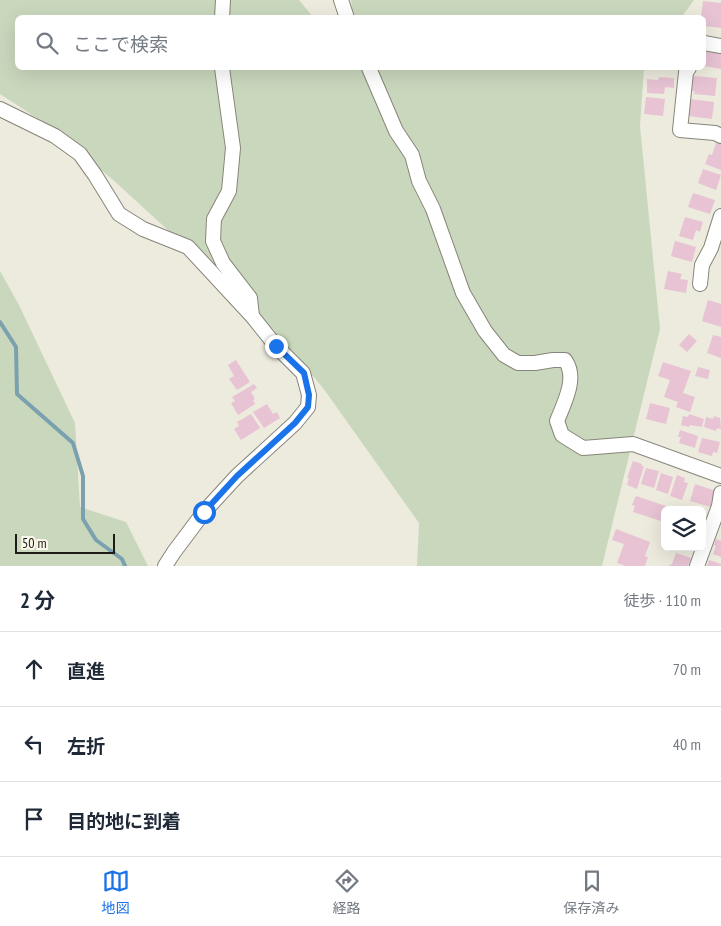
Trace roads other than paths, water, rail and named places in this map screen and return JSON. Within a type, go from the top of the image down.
[{"type":"street","points":[[222,15],[223,0]]},
{"type":"street","points":[[341,0],[346,15]]},
{"type":"street","points":[[706,43],[721,46]]},
{"type":"street","points":[[222,70],[233,148],[229,191],[214,219],[213,240],[223,263],[250,298],[252,316]]},
{"type":"street","points":[[370,70],[396,131],[412,156],[419,181],[434,209],[464,293],[485,331],[504,355],[518,363],[565,360],[570,367],[570,388],[557,421],[562,435],[583,448],[633,444],[721,476]]},
{"type":"street","points":[[688,70],[680,130],[715,133],[721,136]]},
{"type":"street","points":[[0,109],[55,136],[80,154],[119,214],[142,229],[188,247],[252,316],[276,346],[304,373],[309,395],[308,407],[295,423],[237,476],[204,512],[165,566]]},
{"type":"street","points":[[700,284],[702,265],[711,248],[721,216]]},
{"type":"street","points":[[697,566],[719,506],[721,493]]},
{"type":"waterway","points":[[0,322],[16,347],[17,394],[73,443],[83,476],[83,519],[96,540],[122,559],[125,566]]}]
